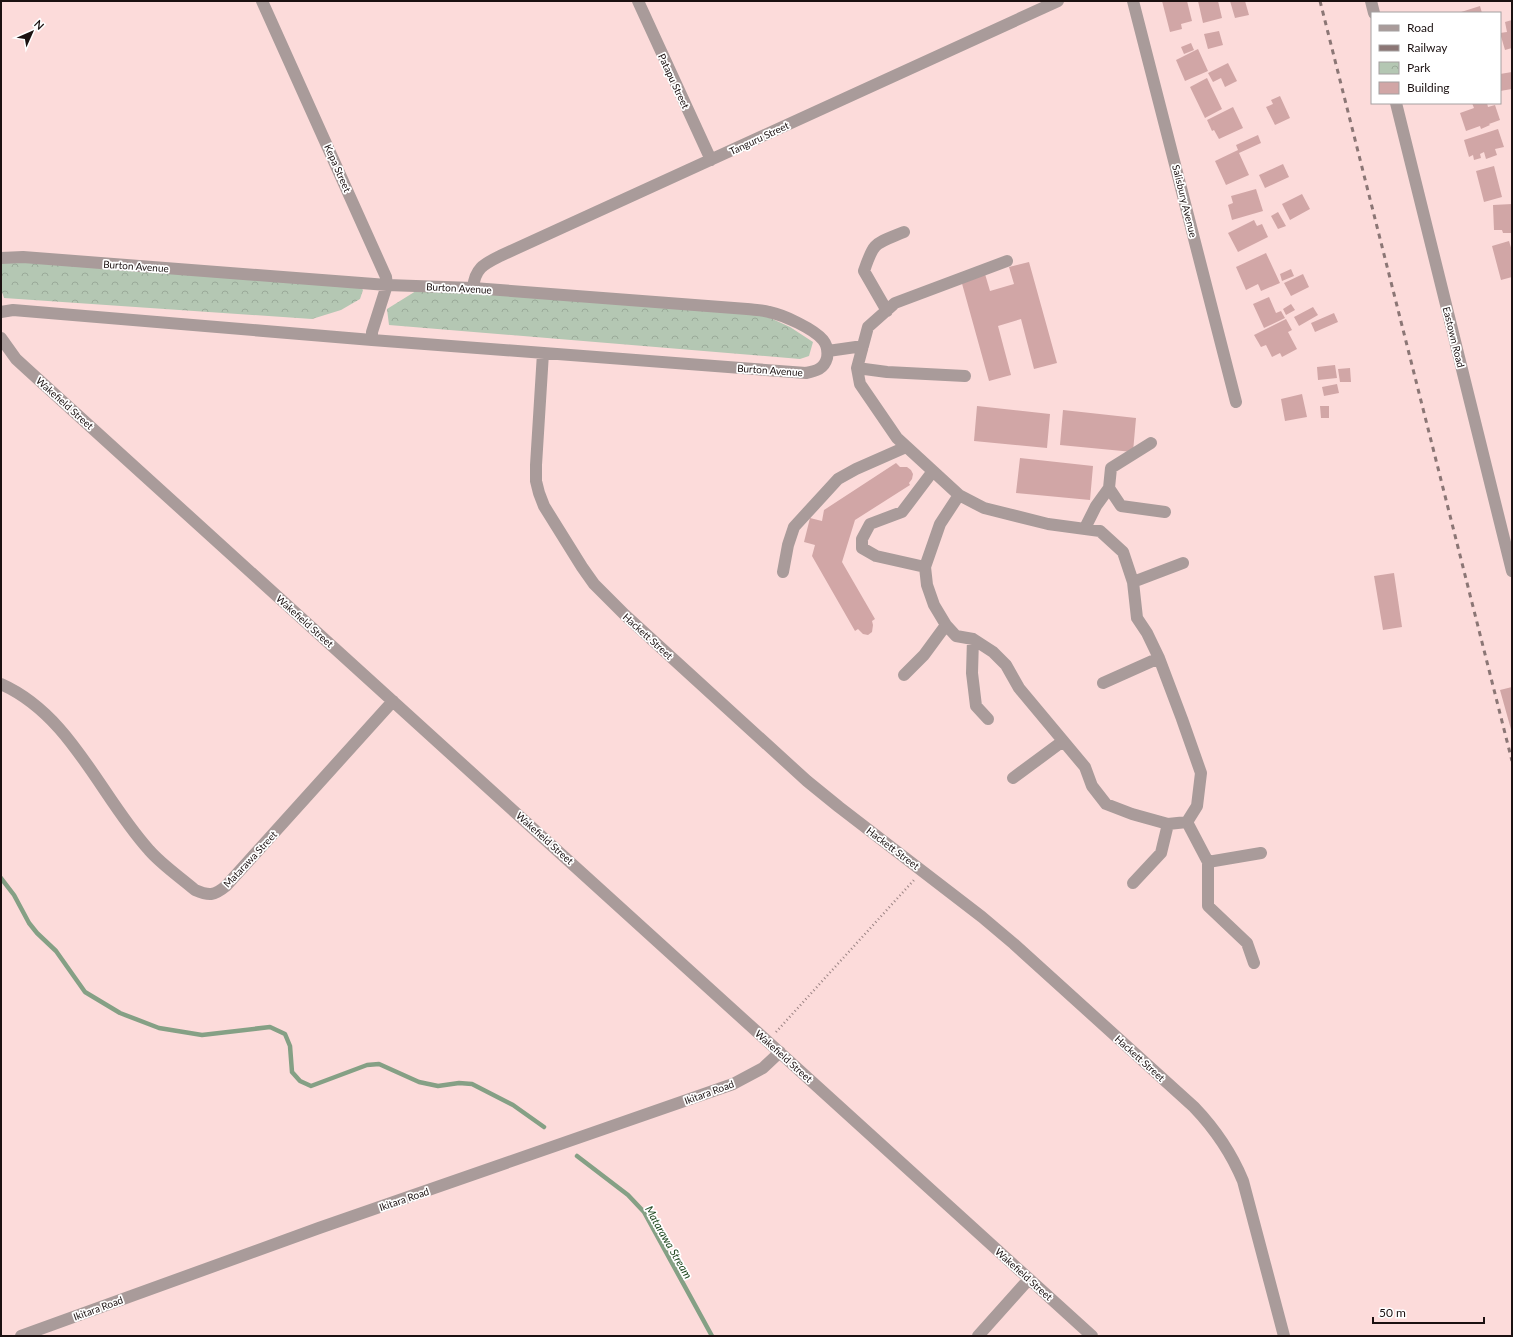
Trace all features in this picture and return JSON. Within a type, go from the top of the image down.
[{"type":"street","name":"Kepa Street","points":[[262,1],[383,267],[387,285]]},
{"type":"street","name":"Patapu Street","points":[[638,1],[711,160]]},
{"type":"street","name":"Tanguru Street","points":[[473,288],[477,271],[490,262],[1058,1]]},
{"type":"street","name":"Salisbury Avenue","points":[[1134,1],[1236,402]]},
{"type":"street","points":[[1371,1],[1374,12]]},
{"type":"street","name":"Eastown Road","points":[[1396,104],[1512,571]]},
{"type":"street","points":[[887,311],[864,271],[870,251],[877,243],[904,232]]},
{"type":"street","name":"Burton Avenue","points":[[1,258],[24,257],[387,285],[473,288],[748,309],[770,312],[787,318],[815,333],[823,340],[828,351],[823,366],[817,371],[806,373],[372,340],[13,310],[1,312]]},
{"type":"street","points":[[1007,261],[895,303],[868,327],[857,368],[860,384],[897,438],[959,495],[984,508],[1048,524],[1100,531],[1123,552],[1133,582],[1138,618],[1147,633],[1158,658],[1201,773],[1197,806],[1187,822]]},
{"type":"street","points":[[372,340],[372,332],[387,285]]},
{"type":"street","name":"Wakefield Street","points":[[1,338],[8,349],[28,370],[1092,1336]]},
{"type":"street","points":[[828,351],[863,346]]},
{"type":"street","name":"Hackett Street","points":[[543,353],[536,481],[544,506],[594,584],[625,615],[807,781],[1014,944],[1194,1107],[1210,1124],[1234,1160],[1243,1181],[1284,1336]]},
{"type":"street","points":[[857,368],[887,372],[965,376]]},
{"type":"street","points":[[1085,528],[1096,506],[1109,488],[1111,468],[1151,443]]},
{"type":"street","points":[[783,572],[788,544],[794,527],[838,479],[856,468],[906,447]]},
{"type":"street","points":[[925,567],[876,556],[862,548],[862,539],[870,524],[902,512],[933,472]]},
{"type":"street","points":[[1109,488],[1121,506],[1165,512]]},
{"type":"street","points":[[959,495],[940,524],[925,567],[927,585],[934,605],[946,625],[956,636],[973,639],[993,652],[1006,665],[1019,688],[1086,767],[1092,786],[1106,804],[1132,814],[1168,824],[1187,822]]},
{"type":"street","points":[[1133,582],[1183,563]]},
{"type":"street","points":[[904,675],[924,655],[946,625]]},
{"type":"street","points":[[973,639],[972,673],[976,706],[988,719]]},
{"type":"street","points":[[1103,683],[1158,658]]},
{"type":"street","name":"Matarawa Street","points":[[1,684],[23,696],[40,708],[56,724],[119,813],[149,851],[195,890],[204,894],[219,892],[226,886],[393,701]]},
{"type":"street","points":[[1013,778],[1063,741]]},
{"type":"street","points":[[1187,822],[1208,862],[1208,906],[1247,943],[1254,963]]},
{"type":"street","points":[[1134,883],[1161,853],[1168,824]]},
{"type":"street","points":[[1208,862],[1261,853]]},
{"type":"street","name":"Ikitara Road","points":[[21,1336],[319,1228],[733,1084],[763,1068],[780,1052]]},
{"type":"street","points":[[978,1336],[1029,1279]]},
{"type":"path","points":[[767,1041],[922,871]]},
{"type":"green space","points":[[1,252],[359,285],[363,290],[360,299],[341,310],[312,319],[4,298],[1,289]]},
{"type":"green space","points":[[424,286],[746,307],[790,327],[813,342],[809,356],[800,359],[389,325],[387,309]]},
{"type":"building","points":[[1162,1],[1187,1],[1192,21],[1181,24],[1182,29],[1170,32]]},
{"type":"building","points":[[1198,1],[1218,1],[1222,18],[1203,23]]},
{"type":"building","points":[[1230,1],[1245,1],[1249,15],[1235,18]]},
{"type":"building","points":[[1480,6],[1482,12],[1461,12]]},
{"type":"building","points":[[1512,20],[1512,48],[1505,50],[1501,33],[1507,32],[1505,22]]},
{"type":"building","points":[[1219,31],[1223,45],[1208,49],[1204,34]]},
{"type":"building","points":[[1191,43],[1194,50],[1184,54],[1181,47]]},
{"type":"building","points":[[1198,49],[1208,71],[1185,81],[1176,60]]},
{"type":"building","points":[[1228,63],[1237,81],[1225,87],[1221,78],[1213,82],[1208,73]]},
{"type":"building","points":[[1512,72],[1512,89],[1501,91],[1501,74]]},
{"type":"building","points":[[1207,78],[1222,109],[1205,118],[1190,87]]},
{"type":"building","points":[[1280,96],[1290,118],[1275,125],[1266,107],[1273,104],[1271,100]]},
{"type":"building","points":[[1472,104],[1487,104],[1488,107],[1495,105],[1500,120],[1481,129],[1480,126],[1466,131],[1460,113],[1474,108]]},
{"type":"building","points":[[1233,107],[1243,128],[1219,139],[1214,130],[1212,131],[1207,120]]},
{"type":"building","points":[[1498,129],[1504,147],[1495,149],[1497,155],[1486,159],[1484,152],[1480,154],[1481,158],[1474,160],[1473,155],[1469,157],[1464,140]]},
{"type":"building","points":[[1258,135],[1261,143],[1239,153],[1249,175],[1226,185],[1215,161],[1238,150],[1236,145]]},
{"type":"building","points":[[1283,164],[1289,177],[1265,188],[1259,175]]},
{"type":"building","points":[[1494,166],[1502,197],[1484,202],[1476,171]]},
{"type":"building","points":[[1256,189],[1263,211],[1232,220],[1228,205],[1233,203],[1231,196]]},
{"type":"building","points":[[1302,194],[1310,209],[1290,220],[1282,204]]},
{"type":"building","points":[[1512,204],[1512,233],[1503,233],[1502,230],[1494,230],[1493,205]]},
{"type":"building","points":[[1278,212],[1286,226],[1278,229],[1271,216]]},
{"type":"building","points":[[1254,220],[1257,226],[1262,224],[1268,237],[1238,252],[1228,233]]},
{"type":"building","points":[[1509,241],[1512,251],[1512,277],[1501,280],[1492,246]]},
{"type":"building","points":[[1266,253],[1280,283],[1261,291],[1258,284],[1246,290],[1236,267]]},
{"type":"building","points":[[1029,262],[1057,363],[1034,369],[1021,319],[998,326],[1011,375],[989,381],[961,280],[985,274],[990,291],[1014,284],[1009,267]]},
{"type":"building","points":[[1291,269],[1294,276],[1282,281],[1280,274]]},
{"type":"building","points":[[1303,274],[1309,287],[1291,296],[1284,283]]},
{"type":"building","points":[[1269,297],[1276,313],[1281,311],[1285,318],[1264,328],[1253,304]]},
{"type":"building","points":[[1291,304],[1295,310],[1286,315],[1283,309]]},
{"type":"building","points":[[1313,307],[1318,315],[1299,326],[1294,317]]},
{"type":"building","points":[[1334,313],[1338,322],[1315,332],[1311,323]]},
{"type":"building","points":[[1286,319],[1292,330],[1288,332],[1297,349],[1282,357],[1280,353],[1272,357],[1266,345],[1261,347],[1254,335]]},
{"type":"building","points":[[1335,365],[1337,378],[1318,380],[1317,367]]},
{"type":"building","points":[[1350,368],[1351,382],[1340,382],[1338,369]]},
{"type":"building","points":[[1337,384],[1339,393],[1324,396],[1322,387]]},
{"type":"building","points":[[1302,394],[1307,417],[1285,421],[1281,399]]},
{"type":"building","points":[[977,406],[1050,414],[1047,448],[974,441]]},
{"type":"building","points":[[1320,406],[1329,406],[1329,418],[1321,418]]},
{"type":"building","points":[[1063,410],[1136,418],[1133,452],[1060,445]]},
{"type":"building","points":[[1020,458],[1093,466],[1090,500],[1016,493]]},
{"type":"building","points":[[896,463],[900,467],[907,467],[911,470],[913,474],[909,483],[910,485],[855,520],[842,562],[875,619],[872,621],[872,632],[868,635],[863,634],[858,629],[855,631],[812,556],[815,545],[804,542],[810,518],[822,521],[824,510]]},
{"type":"building","points":[[1394,573],[1402,627],[1383,630],[1374,576]]},
{"type":"building","points":[[1512,687],[1512,733],[1500,690]]},
{"type":"waterway","name":"Matarawa Stream","points":[[1,878],[14,895],[29,923],[56,951],[85,992],[120,1013],[159,1028],[202,1035],[270,1027],[285,1034],[290,1046],[292,1072],[300,1081],[311,1086],[367,1065],[379,1064],[419,1082],[438,1086],[459,1083],[472,1084],[513,1105],[544,1127]]},
{"type":"waterway","name":"Matarawa Stream","points":[[577,1156],[628,1195],[644,1212],[712,1336]]},
{"type":"railway","points":[[1320,1],[1512,761]]}]
